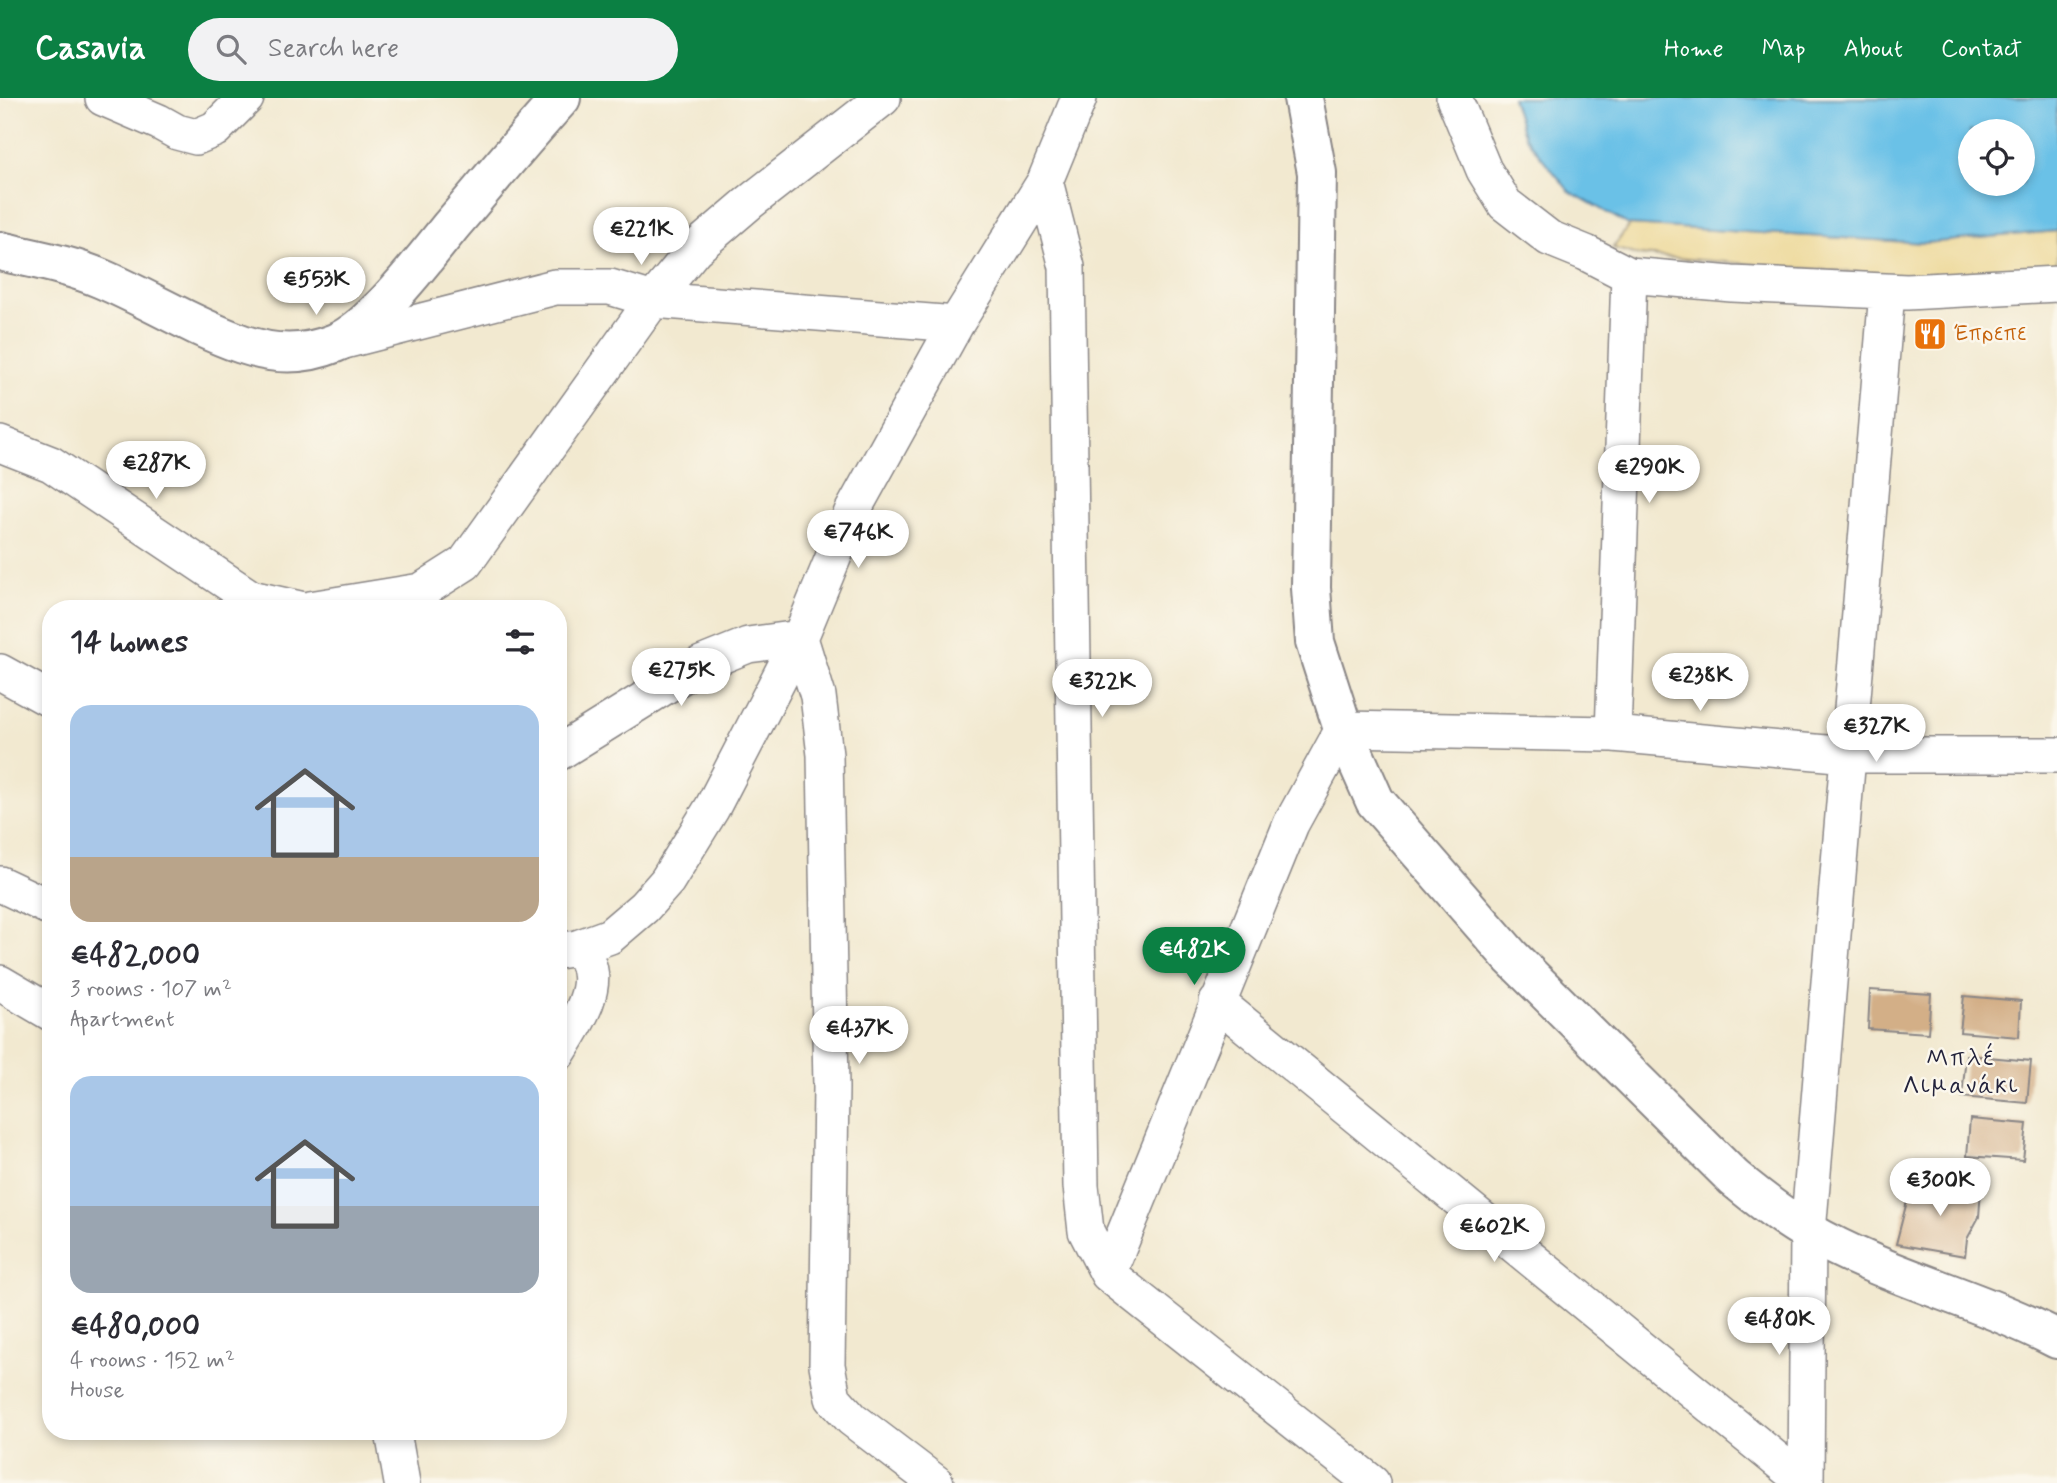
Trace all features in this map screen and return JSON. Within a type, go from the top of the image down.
[{"type":"street","points":[[103,98],[177,132],[196,137],[215,129],[246,98]]},
{"type":"street","points":[[337,343],[360,327],[407,280],[519,144],[561,98]]},
{"type":"street","points":[[366,600],[421,591],[465,563],[653,300],[695,249],[750,202],[883,98]]},
{"type":"street","points":[[568,949],[610,936],[644,907],[667,881],[712,808],[800,638],[852,512],[956,324],[1045,181],[1079,98]]},
{"type":"street","points":[[1303,98],[1317,173],[1311,588],[1315,642],[1343,729],[1375,801],[1511,957],[1734,1178],[1768,1206],[1808,1232],[1877,1265],[2020,1320],[2057,1339]]},
{"type":"street","points":[[1454,98],[1484,170],[1505,204],[1549,238],[1629,275],[1732,284],[1887,292],[2057,284]]},
{"type":"street","points":[[1045,181],[1067,267],[1081,1186],[1086,1231],[1108,1275],[1372,1483]]},
{"type":"street","points":[[0,251],[100,278],[215,334],[278,354],[307,351],[555,287],[610,287],[653,300],[956,324]]},
{"type":"street","points":[[1613,734],[1629,275]]},
{"type":"street","points":[[1806,1483],[1808,1232],[1887,292]]},
{"type":"street","points":[[0,444],[51,464],[251,598],[260,600]]},
{"type":"street","points":[[567,747],[701,664],[748,645],[800,638]]},
{"type":"street","points":[[800,638],[818,696],[825,755],[831,1088],[827,1365],[833,1398],[852,1419],[936,1483]]},
{"type":"street","points":[[0,673],[42,695]]},
{"type":"street","points":[[1108,1275],[1291,824],[1343,729]]},
{"type":"street","points":[[1343,729],[1613,734],[1849,755],[2057,755]]},
{"type":"street","points":[[0,884],[42,904]]},
{"type":"street","points":[[567,1036],[588,998],[590,978],[588,962],[568,949]]},
{"type":"street","points":[[0,983],[42,1008]]},
{"type":"street","points":[[1217,1002],[1806,1483]]},
{"type":"street","points":[[394,1440],[401,1483]]},
{"type":"sand","points":[[1629,225],[1925,243],[2057,231],[2057,266],[1912,277],[1638,255],[1613,248]]},
{"type":"water","points":[[1512,98],[2057,98],[2057,231],[1925,243],[1629,225],[1569,191],[1525,137]]},
{"type":"building","points":[[1870,990],[1931,994],[1928,1033],[1868,1029]]},
{"type":"building","points":[[1964,996],[2021,1001],[2019,1037],[1960,1032]]},
{"type":"building","points":[[1966,1055],[2031,1061],[2027,1103],[1962,1097]]},
{"type":"building","points":[[1970,1119],[2027,1124],[2023,1160],[1967,1156]]},
{"type":"building","points":[[1912,1182],[1981,1189],[1979,1217],[1967,1239],[1965,1256],[1896,1244]]},
{"type":"place","name":"Έπρεπε","points":[[1930,334]]},
{"type":"district","name":"Μπλέ Λιμανάκι","points":[[1961,1072]]}]
